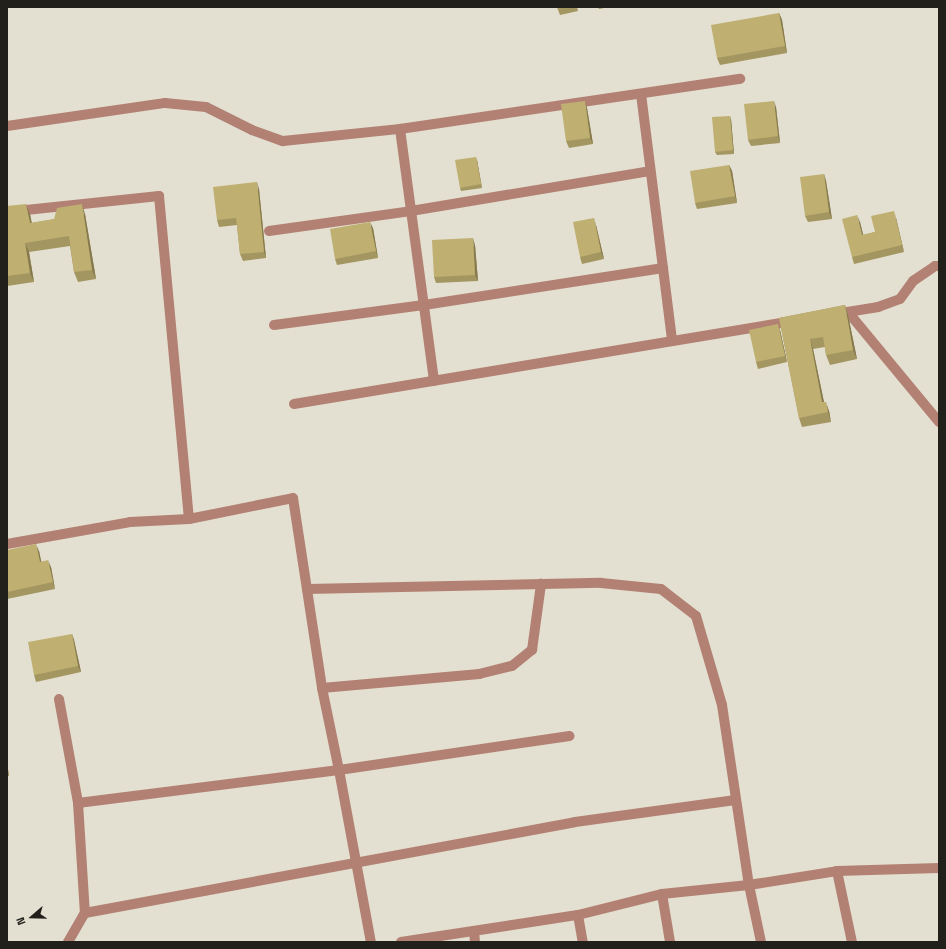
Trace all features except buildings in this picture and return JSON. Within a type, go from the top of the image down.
[{"type":"street","points":[[7,126],[165,103],[206,107],[252,130],[283,141],[400,129],[740,79]]},
{"type":"street","points":[[641,94],[672,341]]},
{"type":"street","points":[[400,129],[434,381]]},
{"type":"street","points":[[269,231],[411,211],[650,171]]},
{"type":"street","points":[[7,212],[159,196],[190,519]]},
{"type":"street","points":[[825,316],[878,307],[900,299],[913,281],[935,266],[939,266]]},
{"type":"street","points":[[274,325],[424,305],[662,268]]},
{"type":"street","points":[[848,312],[939,422]]},
{"type":"street","points":[[294,404],[802,320]]},
{"type":"street","points":[[7,544],[130,522],[190,519],[293,498],[322,688],[357,863],[371,942]]},
{"type":"street","points":[[307,589],[601,582],[661,589],[696,616],[722,705],[749,885],[761,942]]},
{"type":"street","points":[[322,688],[479,674],[512,666],[532,650],[540,584]]},
{"type":"street","points":[[59,699],[78,802],[85,913],[68,942]]},
{"type":"street","points":[[78,802],[339,770],[570,736]]},
{"type":"street","points":[[85,913],[575,822],[736,800]]},
{"type":"street","points":[[401,942],[578,915],[662,894],[749,885],[837,871],[939,868]]},
{"type":"street","points":[[837,871],[852,942]]},
{"type":"street","points":[[662,894],[670,942]]},
{"type":"street","points":[[578,915],[583,942]]},
{"type":"street","points":[[474,931],[475,942]]}]
